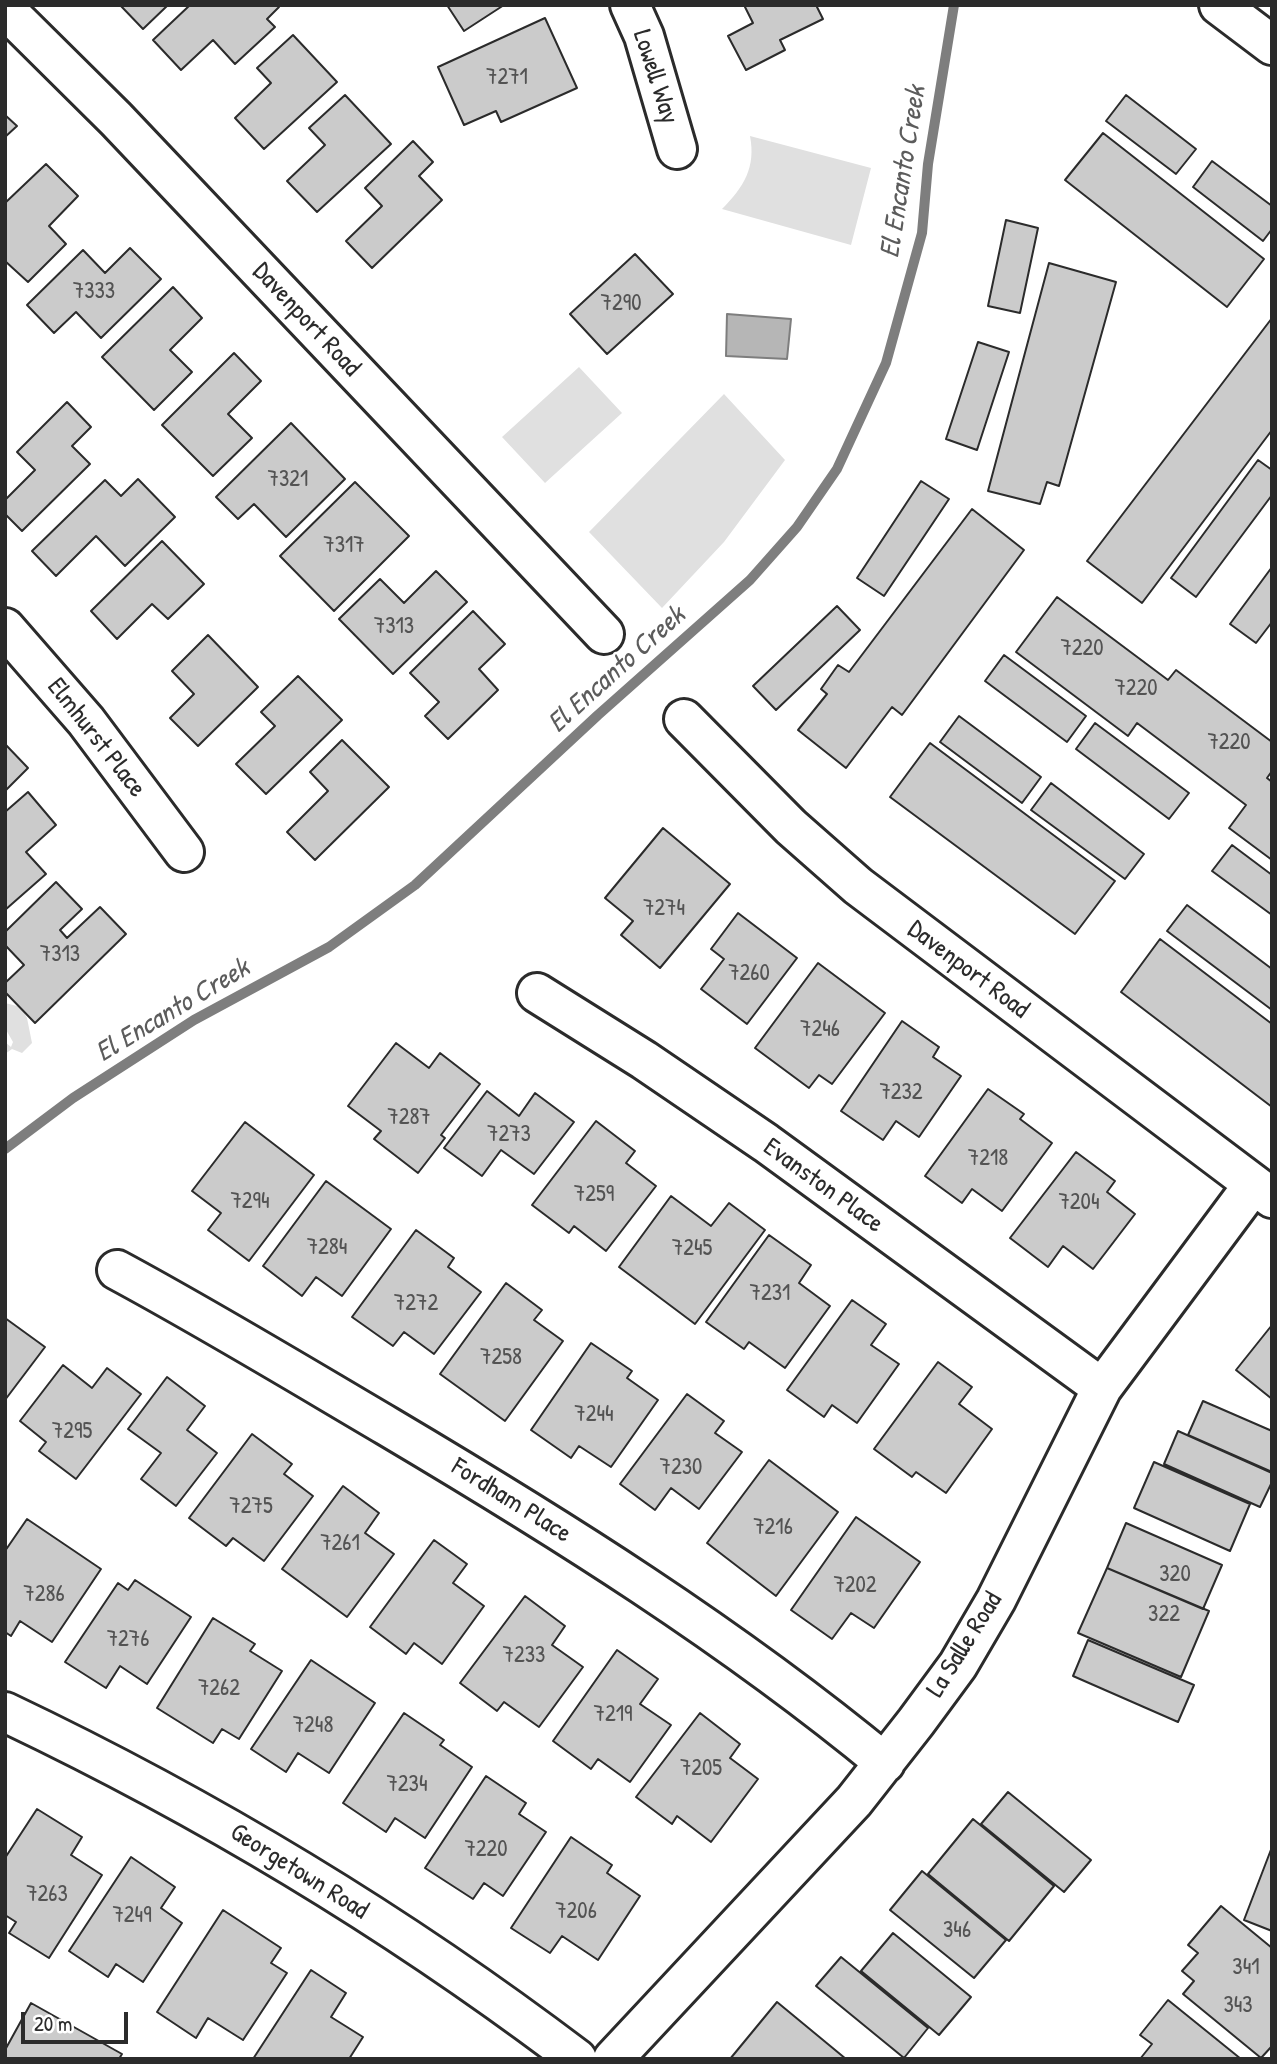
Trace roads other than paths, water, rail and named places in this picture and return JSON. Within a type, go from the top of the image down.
[{"type":"street","name":"Lowell Way","points":[[631,5],[644,36],[677,149]]},
{"type":"street","points":[[1219,5],[1272,45]]},
{"type":"street","name":"Davenport Road","points":[[5,9],[116,119],[604,634]]},
{"type":"street","name":"Elmhurst Place","points":[[5,628],[86,721],[184,852]]},
{"type":"street","name":"Davenport Road","points":[[684,719],[790,827],[858,886],[1262,1191]]},
{"type":"street","name":"Evanston Place","points":[[537,993],[730,1118],[1102,1388]]},
{"type":"street","name":"La Salle Road","points":[[613,2059],[854,1801],[885,1763],[958,1665],[996,1600],[1102,1388],[1262,1191]]},
{"type":"street","name":"Fordham Place","points":[[117,1270],[186,1307],[532,1513],[666,1599],[885,1763]]},
{"type":"street","name":"Georgetown Road","points":[[5,1712],[187,1805],[300,1871],[405,1937],[577,2059]]},
{"type":"waterway","name":"El Encanto Creek","points":[[5,1149],[73,1098],[194,1020],[329,947],[415,885],[598,715],[750,580],[797,527],[837,469],[886,363],[922,233],[928,164],[954,5]]}]
